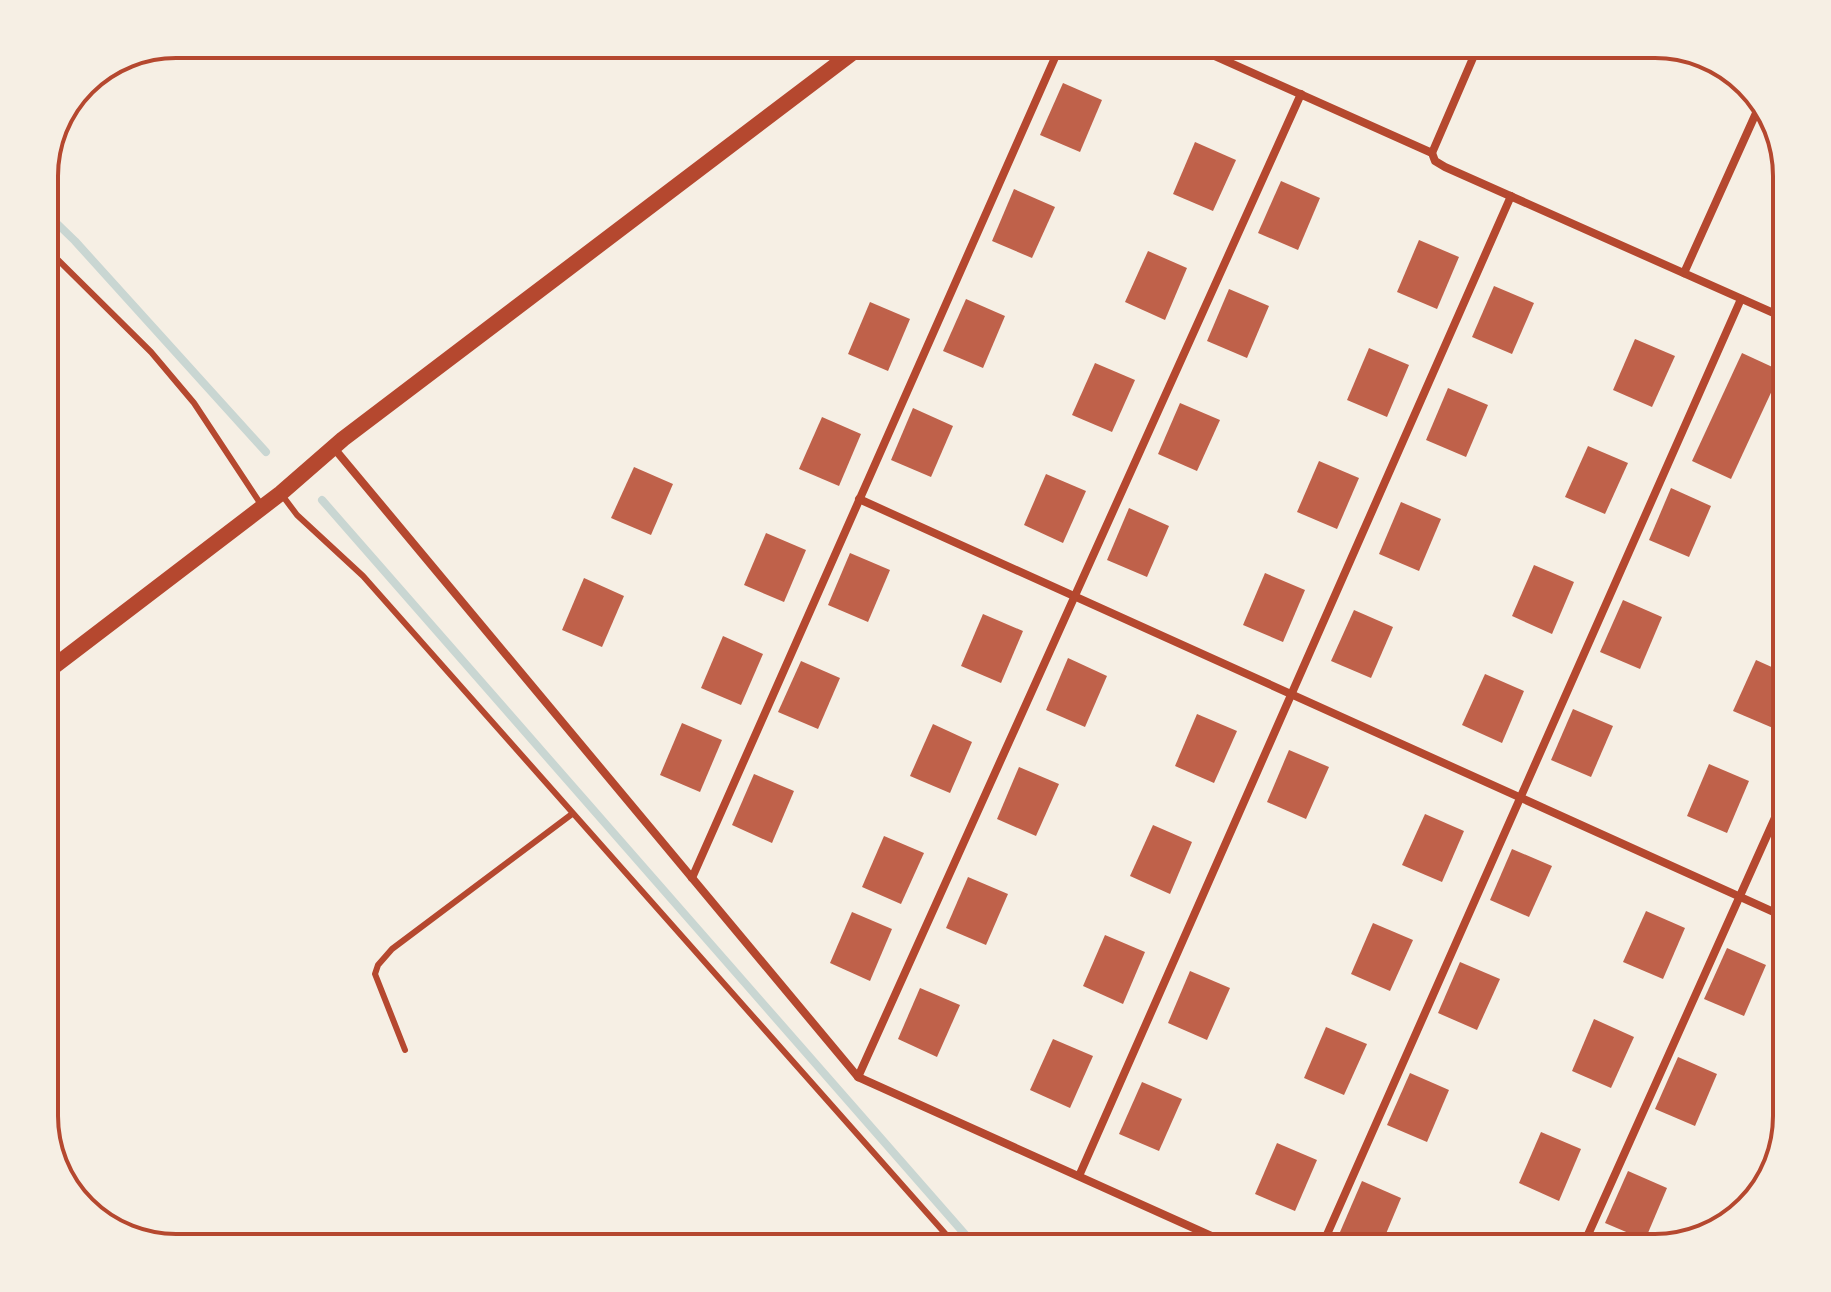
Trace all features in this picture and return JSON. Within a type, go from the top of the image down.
[{"type":"main road","points":[[58,663],[281,493],[333,447],[846,58]]},
{"type":"street","points":[[692,878],[1055,58]]},
{"type":"street","points":[[1220,58],[1432,153]]},
{"type":"street","points":[[1473,58],[1432,153],[1435,161],[1773,313]]},
{"type":"street","points":[[858,1077],[1301,94]]},
{"type":"street","points":[[1684,273],[1755,114]]},
{"type":"street","points":[[1079,1176],[1511,196]]},
{"type":"street","points":[[1327,1234],[1741,299]]},
{"type":"street","points":[[333,447],[858,1077],[1207,1234]]},
{"type":"street","points":[[859,499],[1773,912]]},
{"type":"street","points":[[1588,1234],[1773,822]]},
{"type":"lane","points":[[58,260],[151,352],[194,403],[263,507]]},
{"type":"lane","points":[[281,493],[297,515],[363,576],[946,1234]]},
{"type":"lane","points":[[405,1050],[375,974],[378,965],[392,949],[572,814]]},
{"type":"building","points":[[1063,83],[1102,100],[1080,152],[1040,135]]},
{"type":"building","points":[[1195,142],[1236,160],[1213,211],[1173,194]]},
{"type":"building","points":[[1281,181],[1320,198],[1298,250],[1258,233]]},
{"type":"building","points":[[1014,189],[1055,207],[1032,258],[992,241]]},
{"type":"building","points":[[1419,240],[1459,257],[1437,309],[1397,292]]},
{"type":"building","points":[[1148,251],[1187,268],[1165,320],[1125,302]]},
{"type":"building","points":[[1494,286],[1534,303],[1512,354],[1472,337]]},
{"type":"building","points":[[1229,289],[1269,306],[1247,358],[1207,341]]},
{"type":"building","points":[[966,299],[1005,316],[983,368],[943,351]]},
{"type":"building","points":[[870,302],[910,319],[888,371],[848,354]]},
{"type":"building","points":[[1635,339],[1675,356],[1652,407],[1613,390]]},
{"type":"building","points":[[1369,348],[1409,365],[1387,417],[1347,400]]},
{"type":"building","points":[[1742,353],[1773,367],[1773,388],[1731,479],[1692,461]]},
{"type":"building","points":[[1095,363],[1135,380],[1112,432],[1072,415]]},
{"type":"building","points":[[1448,388],[1488,405],[1466,457],[1426,440]]},
{"type":"building","points":[[1180,403],[1220,420],[1197,471],[1158,454]]},
{"type":"building","points":[[913,408],[953,426],[931,477],[891,460]]},
{"type":"building","points":[[822,417],[861,434],[839,486],[799,469]]},
{"type":"building","points":[[1588,446],[1628,463],[1605,514],[1565,497]]},
{"type":"building","points":[[1319,461],[1359,478],[1337,529],[1297,512]]},
{"type":"building","points":[[634,467],[673,484],[651,535],[611,518]]},
{"type":"building","points":[[1046,474],[1086,491],[1063,543],[1024,525]]},
{"type":"building","points":[[1671,488],[1711,506],[1689,557],[1649,540]]},
{"type":"building","points":[[1401,502],[1441,519],[1419,571],[1379,554]]},
{"type":"building","points":[[1129,508],[1169,526],[1147,577],[1107,560]]},
{"type":"building","points":[[766,533],[806,550],[784,602],[744,585]]},
{"type":"building","points":[[850,553],[890,570],[868,622],[828,605]]},
{"type":"building","points":[[1534,565],[1574,582],[1552,634],[1512,616]]},
{"type":"building","points":[[1265,573],[1305,590],[1283,642],[1243,625]]},
{"type":"building","points":[[584,578],[624,596],[602,647],[562,630]]},
{"type":"building","points":[[1623,600],[1662,617],[1640,669],[1600,652]]},
{"type":"building","points":[[1354,610],[1393,627],[1371,678],[1331,661]]},
{"type":"building","points":[[983,614],[1023,631],[1001,683],[961,666]]},
{"type":"building","points":[[723,636],[763,654],[741,705],[701,688]]},
{"type":"building","points":[[1068,658],[1107,676],[1085,727],[1046,710]]},
{"type":"building","points":[[1756,660],[1773,668],[1773,728],[1733,711]]},
{"type":"building","points":[[801,661],[840,678],[818,729],[778,712]]},
{"type":"building","points":[[1485,674],[1524,691],[1502,743],[1462,725]]},
{"type":"building","points":[[1573,709],[1613,726],[1591,777],[1551,760]]},
{"type":"building","points":[[1197,714],[1237,731],[1214,783],[1175,766]]},
{"type":"building","points":[[682,723],[722,740],[700,792],[660,775]]},
{"type":"building","points":[[933,724],[972,742],[950,793],[910,776]]},
{"type":"building","points":[[1289,750],[1329,767],[1306,819],[1267,802]]},
{"type":"building","points":[[1709,764],[1749,781],[1727,833],[1687,816]]},
{"type":"building","points":[[1019,767],[1059,784],[1036,836],[997,819]]},
{"type":"building","points":[[754,774],[794,791],[772,843],[732,825]]},
{"type":"building","points":[[1425,814],[1464,831],[1442,882],[1402,865]]},
{"type":"building","points":[[1153,825],[1192,842],[1170,894],[1130,876]]},
{"type":"building","points":[[884,836],[924,853],[901,904],[862,887]]},
{"type":"building","points":[[1512,849],[1552,866],[1529,917],[1490,900]]},
{"type":"building","points":[[968,877],[1008,894],[986,945],[946,928]]},
{"type":"building","points":[[1646,911],[1685,928],[1663,979],[1623,962]]},
{"type":"building","points":[[852,912],[892,929],[870,981],[830,963]]},
{"type":"building","points":[[1373,923],[1413,940],[1390,991],[1351,974]]},
{"type":"building","points":[[1105,935],[1145,952],[1123,1004],[1083,986]]},
{"type":"building","points":[[1727,948],[1766,965],[1744,1016],[1704,999]]},
{"type":"building","points":[[1460,962],[1500,979],[1477,1030],[1438,1013]]},
{"type":"building","points":[[1190,971],[1230,988],[1207,1040],[1168,1023]]},
{"type":"building","points":[[920,988],[960,1005],[937,1057],[898,1039]]},
{"type":"building","points":[[1594,1019],[1634,1037],[1611,1088],[1572,1071]]},
{"type":"building","points":[[1326,1027],[1367,1044],[1344,1095],[1304,1078]]},
{"type":"building","points":[[1053,1039],[1093,1056],[1070,1108],[1030,1090]]},
{"type":"building","points":[[1678,1057],[1717,1074],[1695,1126],[1655,1109]]},
{"type":"building","points":[[1410,1073],[1449,1090],[1427,1142],[1387,1125]]},
{"type":"building","points":[[1142,1082],[1182,1099],[1159,1151],[1119,1134]]},
{"type":"building","points":[[1541,1132],[1581,1149],[1559,1201],[1519,1183]]},
{"type":"building","points":[[1277,1143],[1317,1160],[1295,1211],[1255,1194]]},
{"type":"building","points":[[1628,1171],[1667,1188],[1648,1234],[1631,1234],[1605,1223]]},
{"type":"building","points":[[1362,1181],[1401,1198],[1386,1234],[1340,1232]]},
{"type":"waterway","points":[[58,225],[266,452]]},
{"type":"waterway","points":[[322,500],[965,1234]]}]
